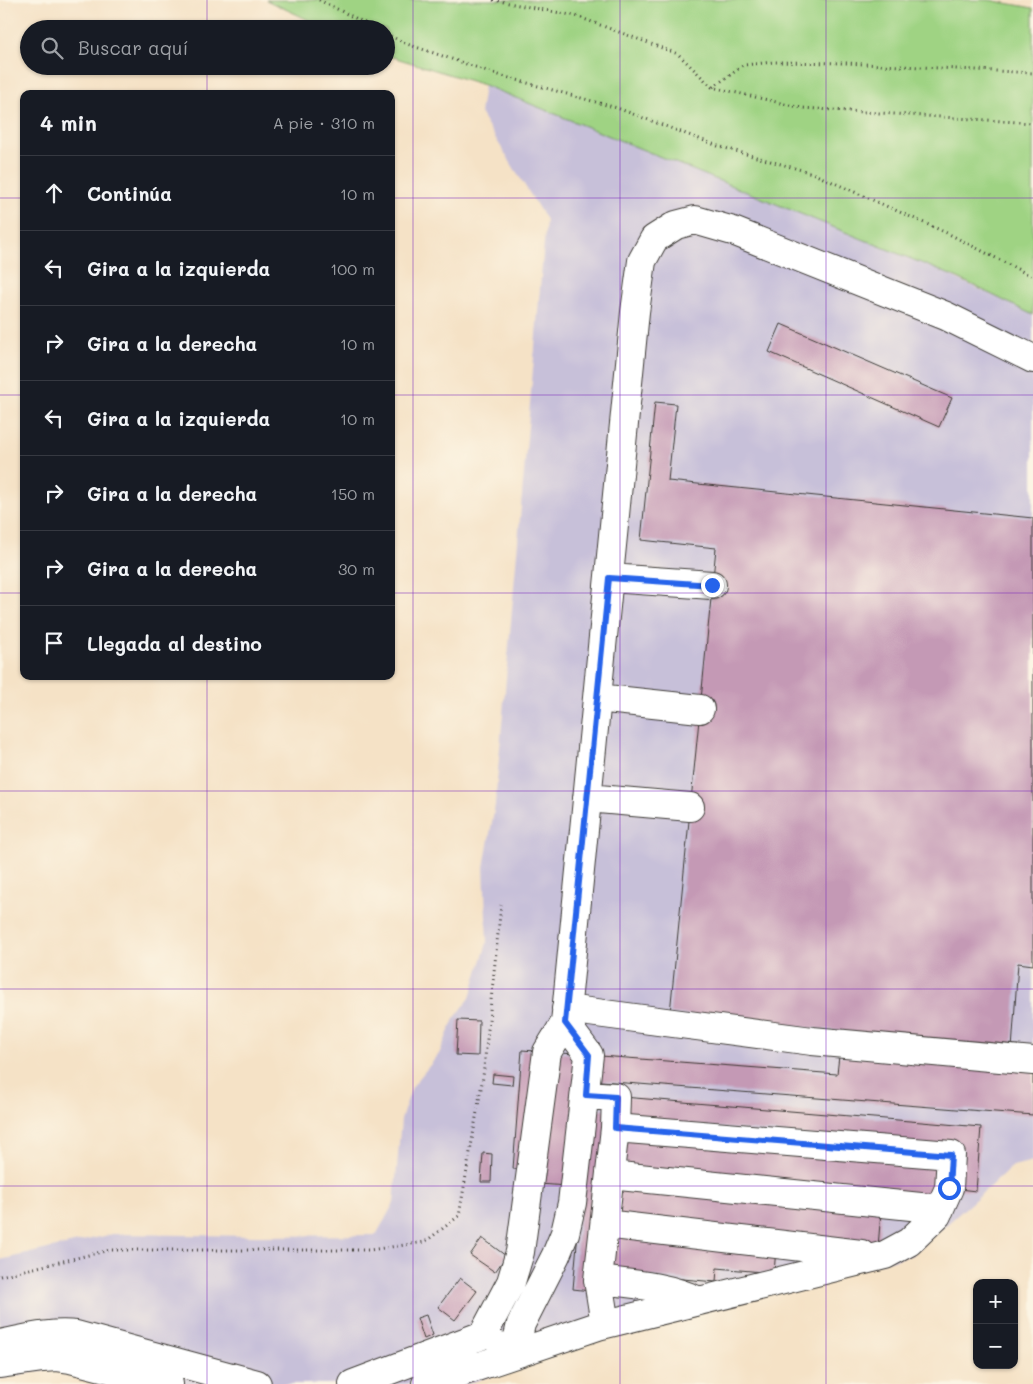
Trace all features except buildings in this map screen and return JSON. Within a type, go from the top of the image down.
[{"type":"lane","points":[[353,1384],[483,1335],[511,1282],[520,1252],[547,1052],[566,1016],[635,312],[642,261],[654,239],[676,225],[694,220],[733,231],[946,316],[1033,359]]},
{"type":"lane","points":[[609,578],[712,585]]},
{"type":"lane","points":[[597,698],[700,709]]},
{"type":"lane","points":[[587,798],[690,807]]},
{"type":"lane","points":[[566,1016],[812,1041],[1033,1060]]},
{"type":"lane","points":[[514,1354],[521,1324],[565,1233],[572,1203],[586,1095],[589,1055],[566,1016]]},
{"type":"lane","points":[[586,1095],[616,1097],[615,1128],[598,1280],[606,1324]]},
{"type":"lane","points":[[426,1384],[606,1324],[879,1256],[909,1242],[937,1215],[949,1188],[951,1155],[615,1128]]},
{"type":"lane","points":[[610,1175],[940,1209]]},
{"type":"lane","points":[[605,1224],[879,1256]]},
{"type":"lane","points":[[598,1280],[662,1288],[684,1294],[699,1301]]},
{"type":"lane","points":[[0,1344],[41,1335],[76,1335],[257,1384]]},
{"type":"lane","points":[[483,1335],[514,1354]]},
{"type":"lane","points":[[0,1364],[56,1357],[169,1384]]},
{"type":"path","points":[[319,0],[358,20]]},
{"type":"path","points":[[493,0],[576,16],[678,54],[712,87],[802,108],[1033,123]]},
{"type":"path","points":[[395,38],[499,75],[617,108],[718,146],[812,173],[948,234],[1033,277]]},
{"type":"path","points":[[712,87],[744,65],[774,62],[845,62],[1033,73]]},
{"type":"path","points":[[0,1276],[110,1250],[370,1250],[425,1242],[459,1216],[483,1077],[501,905]]},
{"type":"shaded area","points":[[484,85],[702,157],[1033,315],[1033,1161],[1013,1166],[912,1255],[610,1335],[467,1384],[137,1384],[65,1366],[0,1379],[0,1260],[113,1234],[376,1235],[394,1203],[401,1119],[412,1087],[439,1054],[454,1019],[470,998],[487,943],[484,867],[495,805],[546,220],[480,113]]},
{"type":"green space","points":[[266,0],[989,0],[1033,8],[1033,315],[958,278],[484,85],[395,58],[395,20],[309,20]]},
{"type":"route","points":[[712,585],[609,578],[565,1023],[589,1055],[586,1095],[616,1097],[615,1128],[951,1155],[949,1188]]}]
